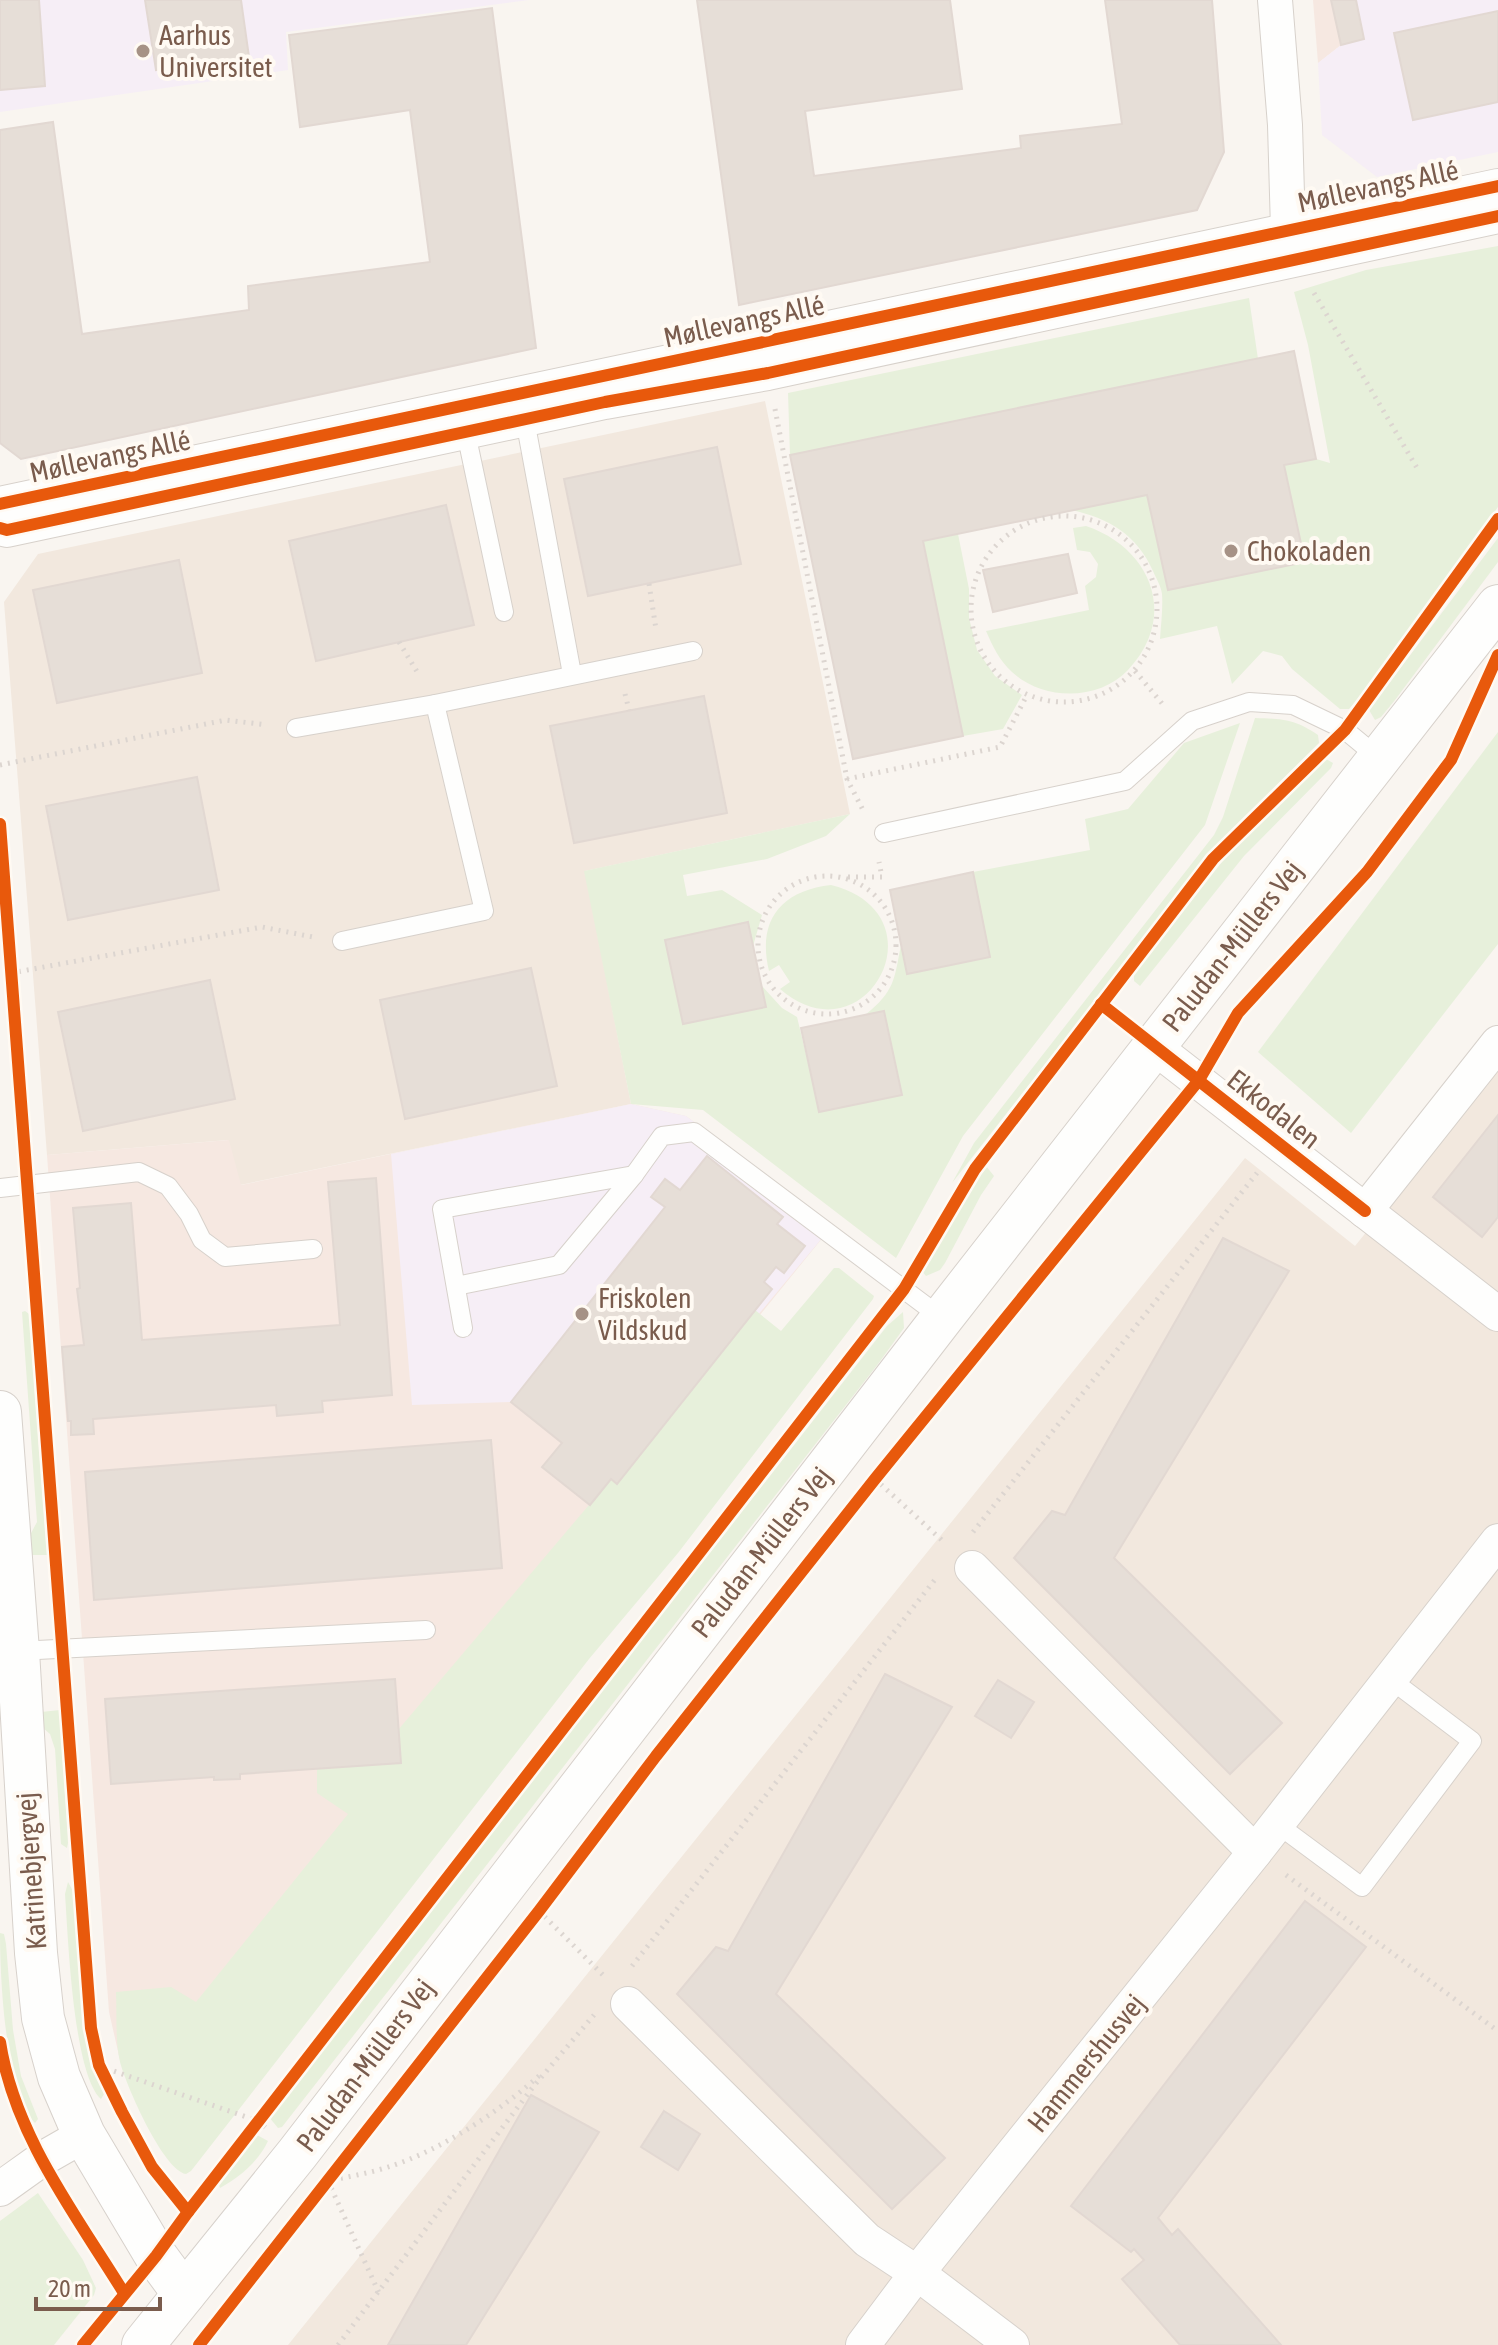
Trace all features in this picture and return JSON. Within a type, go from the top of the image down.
[{"type":"street","points":[[1275,0],[1291,244]]},
{"type":"street","name":"Møllevangs Allé","points":[[0,528],[7,530],[605,402],[768,373],[1291,244],[1498,186]]},
{"type":"street","name":"Møllevangs Allé","points":[[0,504],[940,305],[1291,244],[1498,216]]},
{"type":"street","name":"Paludan-Müllers Vej","points":[[143,2345],[184,2294],[312,2168],[942,1318],[1498,606]]},
{"type":"street","points":[[1365,1211],[1498,1043]]},
{"type":"street","name":"Ekkodalen","points":[[1153,1046],[1496,1309]]},
{"type":"street","name":"Katrinebjergvej","points":[[0,1412],[9,1651],[43,2018],[59,2077],[84,2135],[156,2256],[184,2294]]},
{"type":"street","name":"Hammershusvej","points":[[863,2345],[1498,1541]]},
{"type":"street","points":[[964,1561],[1255,1852]]},
{"type":"street","points":[[622,1996],[867,2240],[917,2273],[1012,2345]]},
{"type":"street","points":[[0,2189],[42,2159],[84,2135]]},
{"type":"lane","points":[[525,420],[572,674]]},
{"type":"lane","points":[[466,433],[504,612]]},
{"type":"lane","points":[[296,728],[435,704],[693,651]]},
{"type":"lane","points":[[884,833],[1125,781],[1192,721],[1249,702],[1293,705],[1345,730],[1380,759]]},
{"type":"lane","points":[[342,941],[484,911],[435,704]]},
{"type":"lane","points":[[456,1286],[559,1265],[634,1175],[662,1136],[694,1132],[942,1318]]},
{"type":"lane","points":[[0,1188],[139,1172],[168,1186],[189,1214],[202,1240],[225,1257],[313,1249]]},
{"type":"lane","points":[[463,1328],[442,1209],[634,1175]]},
{"type":"lane","points":[[9,1651],[426,1630]]},
{"type":"lane","points":[[1277,1824],[1362,1887],[1472,1741],[1390,1679]]},
{"type":"path","points":[[1291,244],[1417,468]]},
{"type":"path","points":[[768,373],[847,779],[868,821]]},
{"type":"path","points":[[1062,516],[1092,520],[1120,534],[1141,557],[1154,584],[1158,615],[1151,645],[1135,671],[1111,691],[1081,701],[1050,702],[1027,695],[996,674],[979,648],[971,618],[973,588],[985,560],[1005,536],[1032,522],[1062,516]]},
{"type":"path","points":[[649,584],[660,657]]},
{"type":"path","points":[[1135,671],[1183,729]]},
{"type":"path","points":[[847,779],[1000,747],[1027,695]]},
{"type":"path","points":[[0,765],[226,720],[296,728]]},
{"type":"path","points":[[822,875],[845,877],[866,887],[883,902],[893,922],[897,945],[893,968],[882,988],[865,1003],[844,1013],[821,1014],[798,1008],[780,995],[765,977],[759,955],[759,933],[766,911],[781,893],[800,881],[822,875]]},
{"type":"path","points":[[11,973],[262,927],[342,941]]},
{"type":"path","points":[[10,958],[12,989]]},
{"type":"path","points":[[312,2168],[389,2167],[438,2144],[485,2117],[527,2087],[622,1996],[964,1561],[1280,1144]]},
{"type":"path","points":[[865,1491],[884,1467]]},
{"type":"path","points":[[875,1479],[964,1561]]},
{"type":"path","points":[[1255,1852],[1498,2031]]},
{"type":"path","points":[[529,1924],[548,1899]]},
{"type":"path","points":[[539,1911],[622,1996]]},
{"type":"path","points":[[338,2345],[533,2087],[569,2047]]},
{"type":"path","points":[[97,2059],[258,2121],[312,2168],[379,2293]]},
{"type":"path","points":[[97,2059],[110,2089]]},
{"type":"path","points":[[249,2132],[268,2108]]},
{"type":"path","points":[[312,2168],[337,2168]]},
{"type":"path","points":[[312,2168],[319,2192]]},
{"type":"shaded area","name":"Aarhus Universitet","points":[[0,0],[529,0],[286,32],[288,70],[0,112]]},
{"type":"shaded area","points":[[1313,0],[1356,0],[1364,39],[1341,45],[1318,63]]},
{"type":"shaded area","points":[[1356,0],[1498,0],[1498,152],[1377,177],[1322,135],[1318,63],[1341,45],[1364,39]]},
{"type":"shaded area","points":[[765,401],[850,814],[585,871],[631,1104],[240,1185],[228,1140],[47,1155],[4,602],[38,554]]},
{"type":"shaded area","points":[[1498,1069],[1498,2345],[288,2345],[1245,1158],[1355,1246]]},
{"type":"shaded area","points":[[631,1104],[686,1116],[833,1225],[149,2067],[120,2060],[109,2012],[47,1155],[229,1140],[241,1185]]},
{"type":"shaded area","name":"Friskolen Vildskud","points":[[631,1104],[686,1116],[833,1225],[617,1484],[511,1402],[412,1405],[391,1154]]},
{"type":"green space","points":[[1498,246],[1498,507],[1356,701],[1349,709],[1340,709],[1292,669],[1282,656],[1263,651],[1232,684],[1217,626],[1160,639],[1162,594],[1139,547],[1109,523],[1071,510],[1147,495],[1168,590],[1305,562],[1284,465],[1316,459],[1330,463],[1308,345],[1294,292],[1366,270]]},
{"type":"green space","points":[[1249,298],[1258,359],[790,455],[788,393]]},
{"type":"green space","points":[[1086,526],[1109,536],[1127,550],[1141,567],[1150,586],[1154,607],[1152,628],[1144,649],[1116,680],[1087,692],[1055,692],[1025,682],[1012,672],[1003,663],[986,631],[1089,610],[1085,586],[1096,577],[1098,564],[1090,552],[1077,550],[1073,528]]},
{"type":"green space","points":[[958,534],[969,589],[969,618],[977,650],[995,676],[1022,695],[1003,729],[963,736],[923,541]]},
{"type":"green space","points":[[1498,538],[1498,562],[1395,700],[1375,720],[1369,710]]},
{"type":"green space","points":[[1255,718],[1295,723],[1318,735],[1319,743],[1218,843],[952,1183],[974,1143],[1214,835],[1223,817]]},
{"type":"green space","points":[[1240,723],[1205,825],[963,1136],[896,1258],[703,1110],[631,1104],[584,871],[850,814],[826,836],[767,859],[683,875],[687,896],[722,890],[762,915],[753,946],[748,923],[665,940],[683,1024],[765,1007],[761,985],[782,1008],[797,1017],[820,1112],[901,1095],[884,1011],[865,1015],[888,992],[901,945],[908,974],[990,957],[973,872],[1090,850],[1085,819],[1128,809],[1184,743]]},
{"type":"green space","points":[[1498,732],[1498,944],[1351,1133],[1258,1052]]},
{"type":"green space","points":[[1326,759],[1333,763],[1331,768],[1244,856],[1140,986],[1134,981],[1134,974],[1225,858]]},
{"type":"green space","points":[[831,885],[865,901],[884,924],[888,950],[880,976],[864,996],[840,1008],[811,1007],[780,989],[790,982],[779,965],[769,971],[766,937],[776,912],[786,902],[813,888]]},
{"type":"green space","points":[[986,1166],[994,1176],[945,1263],[940,1270],[926,1276],[922,1271],[958,1205]]},
{"type":"green space","points":[[834,1268],[839,1268],[874,1296],[873,1299],[678,1553],[589,1659],[191,2171],[186,2174],[177,2169],[147,2125],[120,2062],[116,1992],[171,1987],[196,2002],[348,1814],[317,1793],[317,1769],[398,1730],[611,1479],[617,1484],[755,1310],[781,1331]]},
{"type":"green space","points":[[22,1312],[29,1314],[47,1555],[27,1555],[29,1537],[37,1522]]},
{"type":"green space","points":[[903,1312],[904,1328],[878,1364],[282,2127],[278,2128],[269,2117],[887,1326]]},
{"type":"green space","points":[[60,1710],[67,1848],[61,1844],[55,1749],[50,1734],[42,1727],[41,1712]]},
{"type":"green space","points":[[68,1882],[73,1891],[85,2033],[104,2094],[101,2099],[92,2085],[78,2034],[68,1940],[65,1894]]},
{"type":"green space","points":[[0,1933],[4,1934],[6,1944],[13,2030],[21,2076],[38,2119],[35,2123],[17,2086],[11,2060],[3,2004]]},
{"type":"green space","points":[[257,2135],[268,2141],[259,2156],[241,2174],[220,2188],[218,2183]]},
{"type":"green space","points":[[38,2193],[83,2260],[96,2288],[94,2295],[54,2345],[0,2345],[0,2221]]},
{"type":"building","points":[[0,0],[39,0],[45,86],[0,90]]},
{"type":"building","points":[[145,0],[241,0],[249,57],[156,70]]},
{"type":"building","points":[[697,0],[950,0],[962,89],[805,111],[814,176],[1021,148],[1020,136],[1122,124],[1105,0],[1212,0],[1224,152],[1197,210],[739,305]]},
{"type":"building","points":[[1331,0],[1356,0],[1364,39],[1341,45]]},
{"type":"building","points":[[492,8],[536,348],[21,459],[0,443],[0,130],[53,122],[82,334],[249,310],[248,286],[430,262],[410,110],[300,127],[289,35]]},
{"type":"building","points":[[1498,11],[1498,102],[1413,120],[1394,33]]},
{"type":"building","name":"Chokoladen","points":[[1294,351],[1316,459],[1284,465],[1305,562],[1168,590],[1147,495],[923,541],[963,736],[853,759],[790,455]]},
{"type":"building","points":[[717,447],[741,564],[588,596],[564,479]]},
{"type":"building","points":[[446,505],[474,625],[316,661],[289,541]]},
{"type":"building","points":[[1068,554],[1077,593],[993,612],[983,570]]},
{"type":"building","points":[[179,560],[202,673],[57,703],[33,590]]},
{"type":"building","points":[[704,696],[727,813],[574,843],[550,726]]},
{"type":"building","points":[[197,777],[219,890],[68,920],[46,806]]},
{"type":"building","points":[[973,872],[990,957],[907,974],[890,890]]},
{"type":"building","points":[[748,922],[766,1007],[683,1024],[665,940]]},
{"type":"building","points":[[531,968],[557,1086],[405,1119],[380,1000]]},
{"type":"building","points":[[210,980],[235,1099],[83,1131],[58,1012]]},
{"type":"building","points":[[884,1011],[902,1095],[819,1112],[801,1028]]},
{"type":"building","points":[[1498,1115],[1498,1217],[1482,1237],[1433,1197]]},
{"type":"building","points":[[707,1156],[783,1217],[777,1224],[805,1246],[784,1273],[776,1267],[764,1282],[772,1289],[617,1484],[611,1479],[590,1505],[542,1467],[562,1443],[511,1402],[665,1207],[651,1197],[665,1179],[680,1190]]},
{"type":"building","points":[[376,1178],[392,1395],[322,1401],[323,1412],[277,1416],[276,1405],[93,1419],[94,1434],[71,1435],[62,1347],[84,1345],[77,1289],[80,1288],[73,1208],[131,1203],[142,1340],[340,1325],[328,1182]]},
{"type":"building","points":[[1223,1238],[1289,1271],[1114,1558],[1282,1723],[1230,1774],[1014,1558],[1052,1511],[1065,1515]]},
{"type":"building","points":[[491,1440],[502,1568],[94,1600],[85,1472]]},
{"type":"building","points":[[885,1674],[952,1707],[776,1994],[945,2158],[892,2209],[677,1994],[716,1947],[728,1951]]},
{"type":"building","points":[[395,1679],[401,1763],[240,1774],[240,1779],[214,1780],[214,1777],[111,1784],[105,1699]]},
{"type":"building","points":[[998,1680],[1034,1702],[1011,1738],[975,1716]]},
{"type":"building","points":[[1305,1901],[1366,1947],[1158,2218],[1172,2235],[1178,2229],[1281,2345],[1180,2345],[1122,2279],[1144,2260],[1134,2249],[1131,2252],[1071,2206]]},
{"type":"building","points":[[531,2095],[599,2132],[466,2345],[388,2345]]},
{"type":"building","points":[[664,2111],[700,2134],[678,2170],[641,2147]]},
{"type":"cycle path","points":[[0,504],[1498,186]]},
{"type":"cycle path","points":[[0,528],[7,530],[605,402],[768,373],[1498,216]]},
{"type":"cycle path","points":[[83,2345],[156,2256],[904,1289],[975,1169],[1213,859],[1345,730],[1498,519]]},
{"type":"cycle path","points":[[199,2345],[539,1911],[656,1756],[875,1479],[1199,1080],[1238,1013],[1367,872],[1451,760],[1498,655]]},
{"type":"cycle path","points":[[0,824],[91,2028],[99,2065],[122,2112],[152,2167],[188,2212]]},
{"type":"cycle path","points":[[1101,1004],[1365,1211]]},
{"type":"cycle path","points":[[0,2042],[7,2076],[33,2142],[67,2204],[124,2293]]},
{"type":"place","name":"Aarhus Universitet","points":[[143,51]]},
{"type":"place","name":"Chokoladen","points":[[1231,551]]},
{"type":"place","name":"Friskolen Vildskud","points":[[582,1314]]}]
